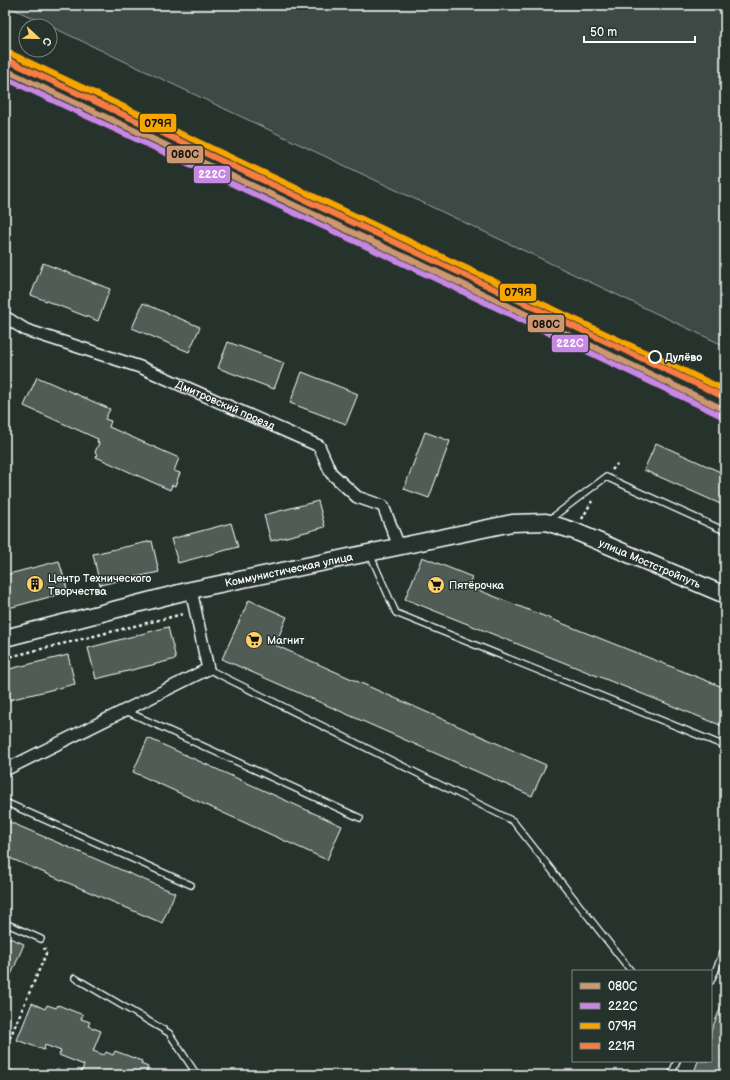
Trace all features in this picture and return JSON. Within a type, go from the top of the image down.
[{"type":"street","name":"Дмитровский проезд","points":[[5,317],[26,330],[140,367],[318,446],[331,473],[357,497],[383,506],[399,546]]},
{"type":"street","name":"Коммунистическая улица","points":[[5,638],[190,590],[512,523],[546,522],[574,531]]},
{"type":"street","name":"улица Мостстройпуть","points":[[574,531],[725,596]]},
{"type":"street","points":[[5,770],[208,669],[190,590]]},
{"type":"lane","points":[[546,522],[606,478],[725,531]]},
{"type":"lane","points":[[369,553],[396,613],[725,746]]},
{"type":"lane","points":[[208,669],[514,821],[630,970]]},
{"type":"lane","points":[[125,710],[360,818]]},
{"type":"lane","points":[[5,802],[191,885]]},
{"type":"lane","points":[[5,923],[41,939]]},
{"type":"lane","points":[[712,979],[725,948]]},
{"type":"lane","points":[[75,978],[169,1033],[197,1075]]},
{"type":"lane","points":[[671,1075],[677,1062]]},
{"type":"lane","points":[[5,1072],[12,1075]]},
{"type":"path","points":[[5,658],[195,612]]},
{"type":"path","points":[[5,1049],[46,954],[41,939]]},
{"type":"shaded area","points":[[5,5],[725,5],[725,346],[58,30],[58,18],[33,18]]},
{"type":"building","points":[[43,263],[110,289],[98,321],[31,295]]},
{"type":"building","points":[[143,303],[200,327],[189,352],[132,328]]},
{"type":"building","points":[[228,342],[284,363],[274,389],[218,368]]},
{"type":"building","points":[[302,372],[358,394],[346,424],[290,403]]},
{"type":"building","points":[[37,377],[110,409],[105,419],[111,421],[109,427],[179,458],[174,471],[180,473],[175,486],[172,485],[170,490],[96,457],[97,454],[95,452],[99,443],[97,442],[98,439],[24,406]]},
{"type":"building","points":[[425,432],[450,441],[429,498],[404,489]]},
{"type":"building","points":[[656,443],[725,474],[725,506],[644,470]]},
{"type":"building","points":[[318,501],[325,527],[271,541],[264,515]]},
{"type":"building","points":[[231,523],[238,547],[178,563],[171,539]]},
{"type":"building","points":[[152,541],[159,572],[100,585],[93,554]]},
{"type":"building","points":[[422,557],[472,577],[468,586],[725,688],[725,727],[405,599]]},
{"type":"building","name":"Центр Технического Творчества","points":[[59,561],[68,592],[5,609],[5,575]]},
{"type":"building","points":[[249,600],[287,617],[275,645],[546,765],[532,796],[222,659]]},
{"type":"building","points":[[168,627],[176,659],[96,679],[88,648]]},
{"type":"building","points":[[68,655],[75,684],[5,701],[5,670]]},
{"type":"building","points":[[148,738],[342,826],[327,860],[133,772]]},
{"type":"building","points":[[5,820],[175,893],[162,923],[5,856]]},
{"type":"building","points":[[5,936],[24,944],[11,975],[5,972]]},
{"type":"building","points":[[725,997],[725,1075],[693,1075],[698,1062],[712,1062],[712,1029]]},
{"type":"building","points":[[32,1003],[45,1009],[47,1005],[56,1008],[58,1005],[83,1015],[81,1019],[90,1022],[88,1026],[101,1031],[93,1051],[104,1055],[106,1052],[113,1055],[115,1051],[142,1061],[141,1064],[148,1067],[146,1072],[154,1075],[80,1075],[84,1065],[59,1055],[61,1051],[45,1045],[44,1050],[17,1040]]},
{"type":"transit line","name":"079Я","points":[[5,51],[725,390]]},
{"type":"transit line","name":"221Я","points":[[5,59],[722,396]]},
{"type":"transit line","name":"080С","points":[[5,70],[450,278],[725,410]]},
{"type":"transit line","name":"222С","points":[[5,78],[447,284],[722,416]]},
{"type":"place","name":"Дулёво","points":[[655,357]]},
{"type":"place","name":"Центр Технического Творчества","points":[[35,584]]},
{"type":"place","name":"Пятёрочка","points":[[436,585]]},
{"type":"place","name":"Магнит","points":[[254,640]]}]
